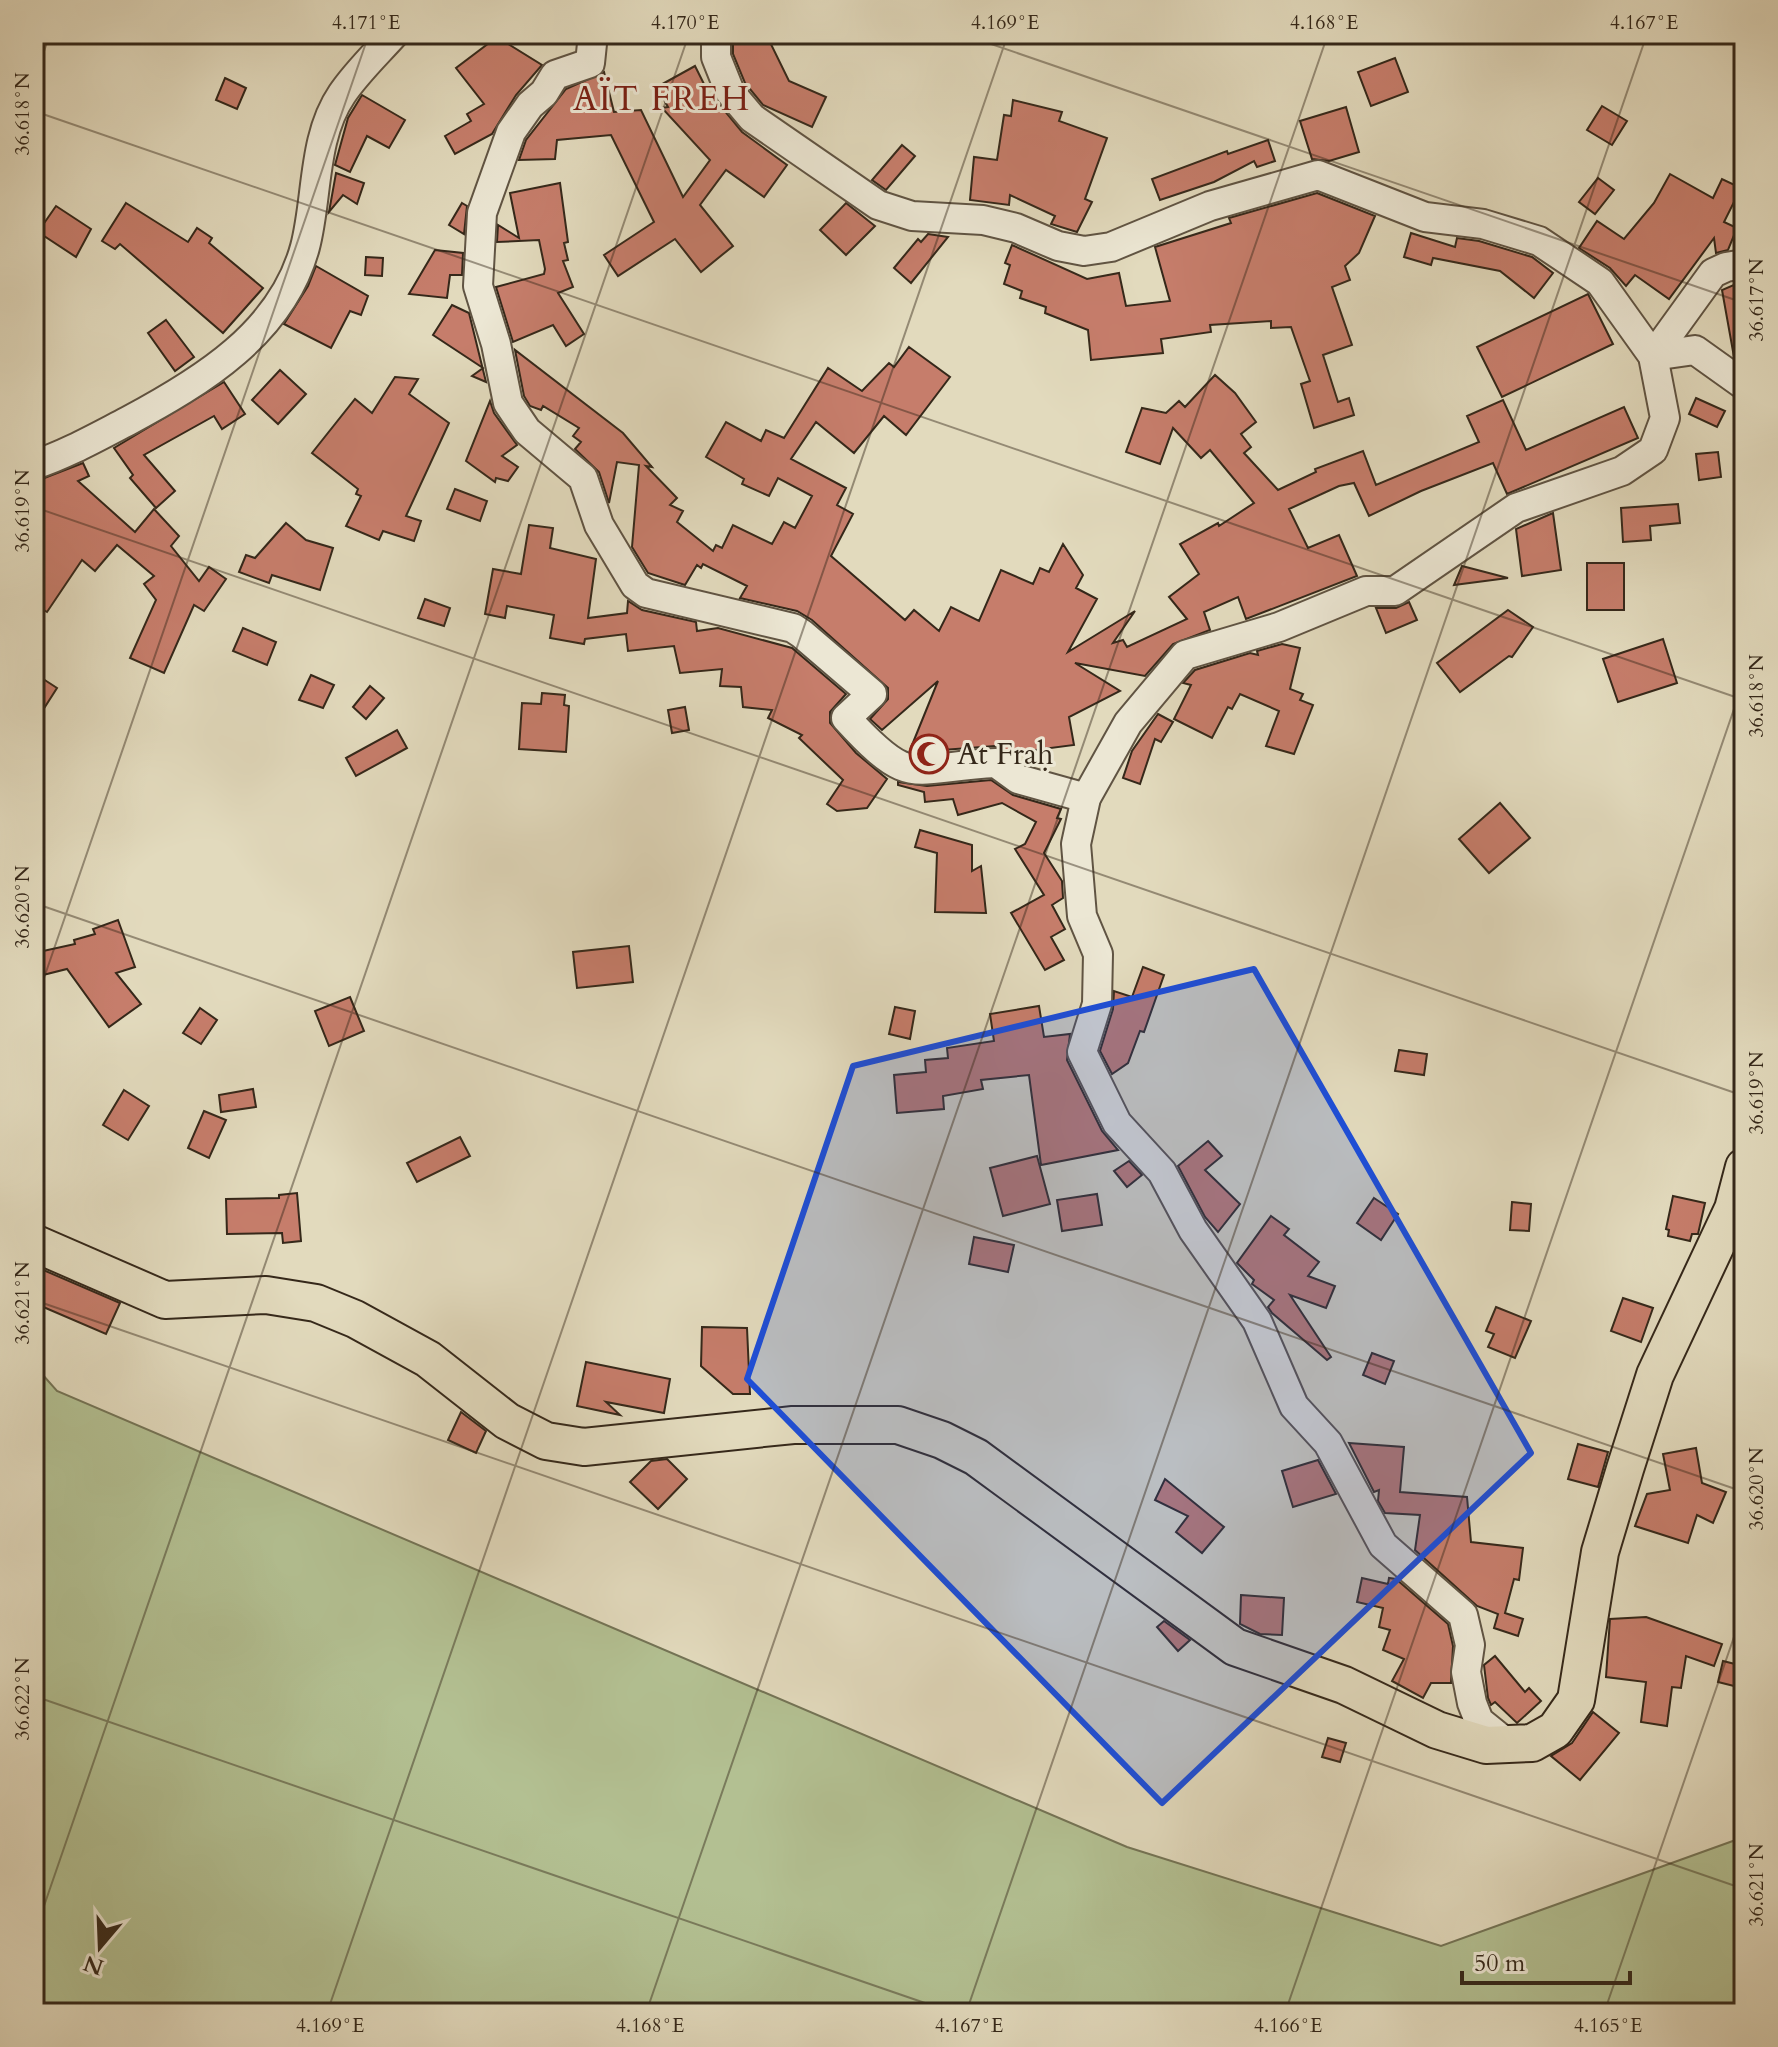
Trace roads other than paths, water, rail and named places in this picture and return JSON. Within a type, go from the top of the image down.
[{"type":"main road","points":[[34,1243],[165,1300],[266,1295],[316,1303],[355,1319],[428,1359],[507,1421],[546,1441],[584,1447],[793,1425],[898,1425],[942,1440],[976,1457],[1235,1647],[1344,1685],[1437,1730],[1486,1745],[1510,1746],[1532,1743],[1555,1730],[1576,1700],[1600,1552],[1629,1456],[1655,1375],[1733,1209],[1744,1167]]},
{"type":"street","points":[[34,465],[62,456],[193,386],[264,325],[290,289],[305,247],[322,142],[340,95],[394,34]]},
{"type":"street","points":[[593,34],[590,63],[555,75],[511,132],[482,213],[478,286],[496,344],[508,403],[527,431],[583,478],[599,525],[635,585],[646,593],[793,628],[802,634],[872,694],[846,718],[878,753],[900,769],[924,772],[996,763],[1018,779],[1086,798]]},
{"type":"street","points":[[716,34],[716,57],[730,92],[752,118],[878,205],[912,216],[983,220],[1016,228],[1058,246],[1084,251],[1111,247],[1210,206],[1318,175],[1425,217],[1483,224],[1539,241],[1600,282],[1653,356],[1665,418],[1653,450],[1622,471],[1516,508],[1395,591],[1366,591],[1279,627],[1185,655],[1128,723],[1086,798],[1076,844],[1082,916],[1098,954],[1097,1004],[1082,1052],[1097,1089],[1117,1123],[1162,1172],[1193,1230],[1257,1321],[1294,1406],[1328,1443],[1383,1545],[1463,1615],[1470,1645],[1466,1672],[1472,1703],[1479,1721],[1510,1746]]},
{"type":"street","points":[[1653,356],[1713,273],[1744,264]]},
{"type":"street","points":[[1653,356],[1695,350],[1744,385]]},
{"type":"place","name":"At Fraḥ","points":[[929,754]]},
{"type":"district","name":"AÏT FREH","points":[[662,98]]}]
